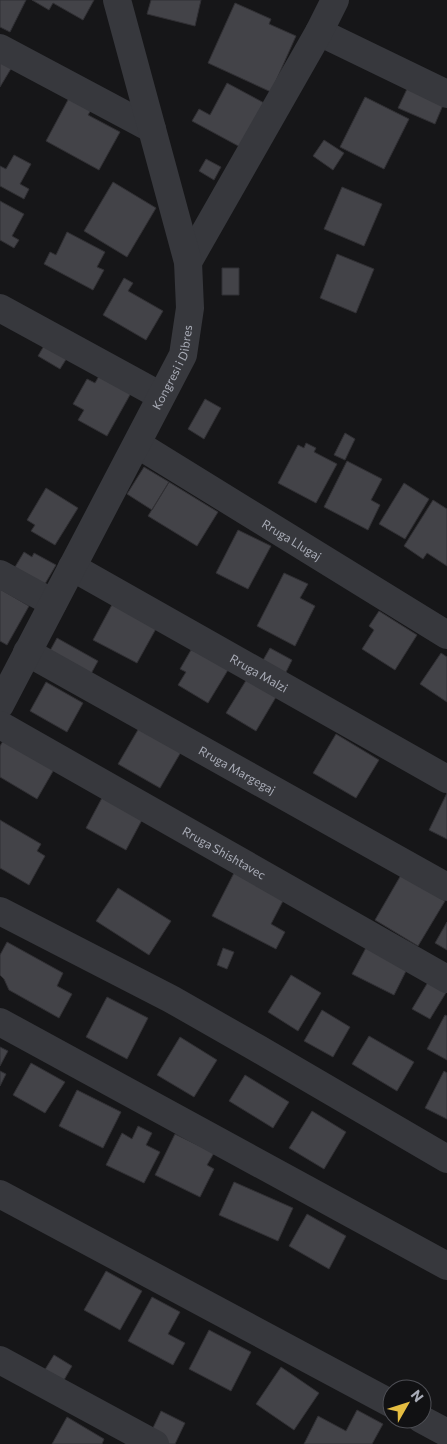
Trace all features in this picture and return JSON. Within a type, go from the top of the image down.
[{"type":"street","name":"Kongresi i Dibres","points":[[0,705],[183,356],[190,308],[188,262],[117,0]]},
{"type":"street","points":[[188,262],[319,32],[335,0]]},
{"type":"street","points":[[319,32],[447,94]]},
{"type":"street","points":[[0,48],[152,129]]},
{"type":"street","points":[[0,308],[161,396]]},
{"type":"street","name":"Rruga Llugaj","points":[[137,444],[447,636]]},
{"type":"street","name":"Rruga Malzi","points":[[72,567],[447,779]]},
{"type":"street","points":[[0,574],[53,603]]},
{"type":"street","name":"Rruga Margegaj","points":[[28,652],[447,887]]},
{"type":"street","name":"Rruga Shishtavec","points":[[0,725],[447,979]]},
{"type":"street","points":[[0,911],[171,999],[266,1052],[447,1159]]},
{"type":"street","points":[[0,1022],[447,1266]]},
{"type":"street","points":[[0,1194],[382,1399]]},
{"type":"street","points":[[0,1360],[156,1444]]},
{"type":"street","points":[[432,1425],[447,1433]]},
{"type":"building","points":[[0,0],[26,0],[10,32],[0,27]]},
{"type":"building","points":[[32,0],[94,0],[83,20],[53,3],[49,10]]},
{"type":"building","points":[[151,0],[201,0],[195,26],[147,14]]},
{"type":"building","points":[[235,3],[271,19],[269,24],[296,36],[271,92],[208,63]]},
{"type":"building","points":[[0,60],[12,67],[0,87]]},
{"type":"building","points":[[227,83],[266,104],[242,148],[192,121],[199,109],[210,115]]},
{"type":"building","points":[[407,89],[443,105],[435,124],[398,108]]},
{"type":"building","points":[[365,97],[409,119],[384,169],[340,147]]},
{"type":"building","points":[[69,98],[91,110],[88,115],[120,132],[99,170],[46,141]]},
{"type":"building","points":[[324,140],[344,153],[333,170],[313,156]]},
{"type":"building","points":[[14,155],[31,164],[20,184],[29,189],[24,199],[0,186],[0,166],[6,169]]},
{"type":"building","points":[[206,159],[221,167],[214,180],[199,171]]},
{"type":"building","points":[[113,182],[156,208],[127,257],[84,231]]},
{"type":"building","points":[[342,187],[382,204],[364,246],[324,229]]},
{"type":"building","points":[[0,201],[24,214],[12,236],[19,240],[14,248],[0,240]]},
{"type":"building","points":[[67,232],[105,252],[97,267],[104,270],[93,290],[44,264],[50,252],[56,255]]},
{"type":"building","points":[[337,254],[374,269],[356,313],[320,298]]},
{"type":"building","points":[[222,268],[239,268],[239,295],[222,295]]},
{"type":"building","points":[[124,278],[133,283],[128,291],[163,311],[146,340],[103,315]]},
{"type":"building","points":[[48,339],[70,353],[60,369],[38,356]]},
{"type":"building","points":[[99,376],[131,393],[107,436],[78,420],[84,410],[73,404],[87,379],[95,383]]},
{"type":"building","points":[[205,399],[221,408],[204,439],[188,429]]},
{"type":"building","points":[[345,433],[355,439],[345,460],[334,455]]},
{"type":"building","points":[[306,443],[316,448],[314,452],[337,464],[316,503],[278,483],[298,445],[304,448]]},
{"type":"building","points":[[347,461],[382,479],[371,500],[380,505],[368,530],[324,507]]},
{"type":"building","points":[[144,467],[169,482],[152,510],[127,494]]},
{"type":"building","points":[[169,482],[218,512],[197,546],[148,516]]},
{"type":"building","points":[[404,483],[429,499],[405,539],[379,524]]},
{"type":"building","points":[[46,488],[78,508],[55,545],[31,531],[35,525],[27,520]]},
{"type":"building","points":[[433,500],[447,509],[447,566],[427,553],[423,559],[404,546]]},
{"type":"building","points":[[238,530],[271,546],[248,589],[216,573]]},
{"type":"building","points":[[24,552],[32,557],[34,553],[56,565],[42,589],[12,572]]},
{"type":"building","points":[[284,573],[308,584],[300,598],[315,606],[295,646],[257,626]]},
{"type":"building","points":[[0,589],[29,606],[7,645],[0,641]]},
{"type":"building","points":[[114,601],[158,625],[137,663],[93,640]]},
{"type":"building","points":[[379,611],[417,635],[395,670],[362,649],[374,630],[369,626]]},
{"type":"building","points":[[57,638],[98,661],[87,681],[46,658]]},
{"type":"building","points":[[270,648],[292,660],[285,674],[262,662]]},
{"type":"building","points":[[191,650],[231,665],[208,703],[178,685],[186,672],[180,669]]},
{"type":"building","points":[[441,653],[447,657],[447,702],[420,684]]},
{"type":"building","points":[[250,674],[279,692],[256,731],[226,713]]},
{"type":"building","points":[[46,682],[83,703],[67,732],[30,711]]},
{"type":"building","points":[[139,728],[181,752],[160,788],[118,764]]},
{"type":"building","points":[[336,734],[379,760],[356,798],[313,773]]},
{"type":"building","points":[[6,736],[56,766],[37,799],[0,777],[0,746]]},
{"type":"building","points":[[447,793],[447,839],[429,830]]},
{"type":"building","points":[[103,796],[143,818],[126,850],[86,828]]},
{"type":"building","points":[[0,820],[41,844],[37,851],[45,856],[29,885],[0,868]]},
{"type":"building","points":[[234,873],[284,899],[271,924],[285,932],[276,949],[212,916]]},
{"type":"building","points":[[401,875],[445,901],[418,946],[375,920]]},
{"type":"building","points":[[118,888],[171,921],[149,955],[96,921]]},
{"type":"building","points":[[447,922],[447,950],[435,943]]},
{"type":"building","points":[[7,942],[63,973],[57,986],[72,994],[59,1018],[9,990],[0,975],[0,955]]},
{"type":"building","points":[[368,944],[409,965],[394,995],[352,974]]},
{"type":"building","points":[[223,948],[234,952],[227,969],[217,965]]},
{"type":"building","points":[[291,975],[321,993],[298,1031],[268,1012]]},
{"type":"building","points":[[431,977],[447,991],[430,1019],[412,1009]]},
{"type":"building","points":[[107,997],[148,1018],[127,1059],[86,1037]]},
{"type":"building","points":[[322,1010],[350,1027],[333,1057],[304,1041]]},
{"type":"building","points":[[445,1015],[447,1016],[447,1060],[427,1049]]},
{"type":"building","points":[[369,1036],[414,1062],[397,1091],[352,1064]]},
{"type":"building","points":[[180,1037],[217,1060],[194,1097],[157,1075]]},
{"type":"building","points":[[0,1047],[8,1051],[0,1066]]},
{"type":"building","points":[[31,1063],[65,1082],[45,1113],[13,1095]]},
{"type":"building","points":[[0,1071],[6,1074],[0,1086]]},
{"type":"building","points":[[444,1071],[447,1073],[447,1119],[425,1108]]},
{"type":"building","points":[[245,1075],[289,1102],[273,1128],[229,1101]]},
{"type":"building","points":[[77,1090],[121,1112],[103,1148],[59,1126]]},
{"type":"building","points":[[312,1111],[346,1132],[324,1169],[289,1148]]},
{"type":"building","points":[[138,1126],[152,1133],[146,1145],[160,1152],[144,1183],[106,1165],[122,1133],[132,1139]]},
{"type":"building","points":[[175,1134],[214,1153],[207,1165],[214,1169],[200,1197],[155,1175]]},
{"type":"building","points":[[234,1182],[293,1208],[278,1241],[219,1215]]},
{"type":"building","points":[[307,1214],[346,1236],[329,1269],[289,1246]]},
{"type":"building","points":[[106,1271],[142,1291],[120,1330],[84,1310]]},
{"type":"building","points":[[152,1297],[180,1312],[168,1334],[185,1343],[173,1365],[128,1341]]},
{"type":"building","points":[[209,1330],[251,1352],[231,1391],[189,1369]]},
{"type":"building","points":[[54,1355],[72,1366],[60,1387],[41,1376]]},
{"type":"building","points":[[281,1367],[319,1393],[294,1430],[256,1404]]},
{"type":"building","points":[[357,1410],[382,1423],[372,1444],[304,1444],[318,1416],[346,1431]]},
{"type":"building","points":[[161,1411],[185,1423],[175,1444],[166,1444],[151,1432]]},
{"type":"building","points":[[67,1417],[104,1439],[102,1444],[52,1444]]}]
